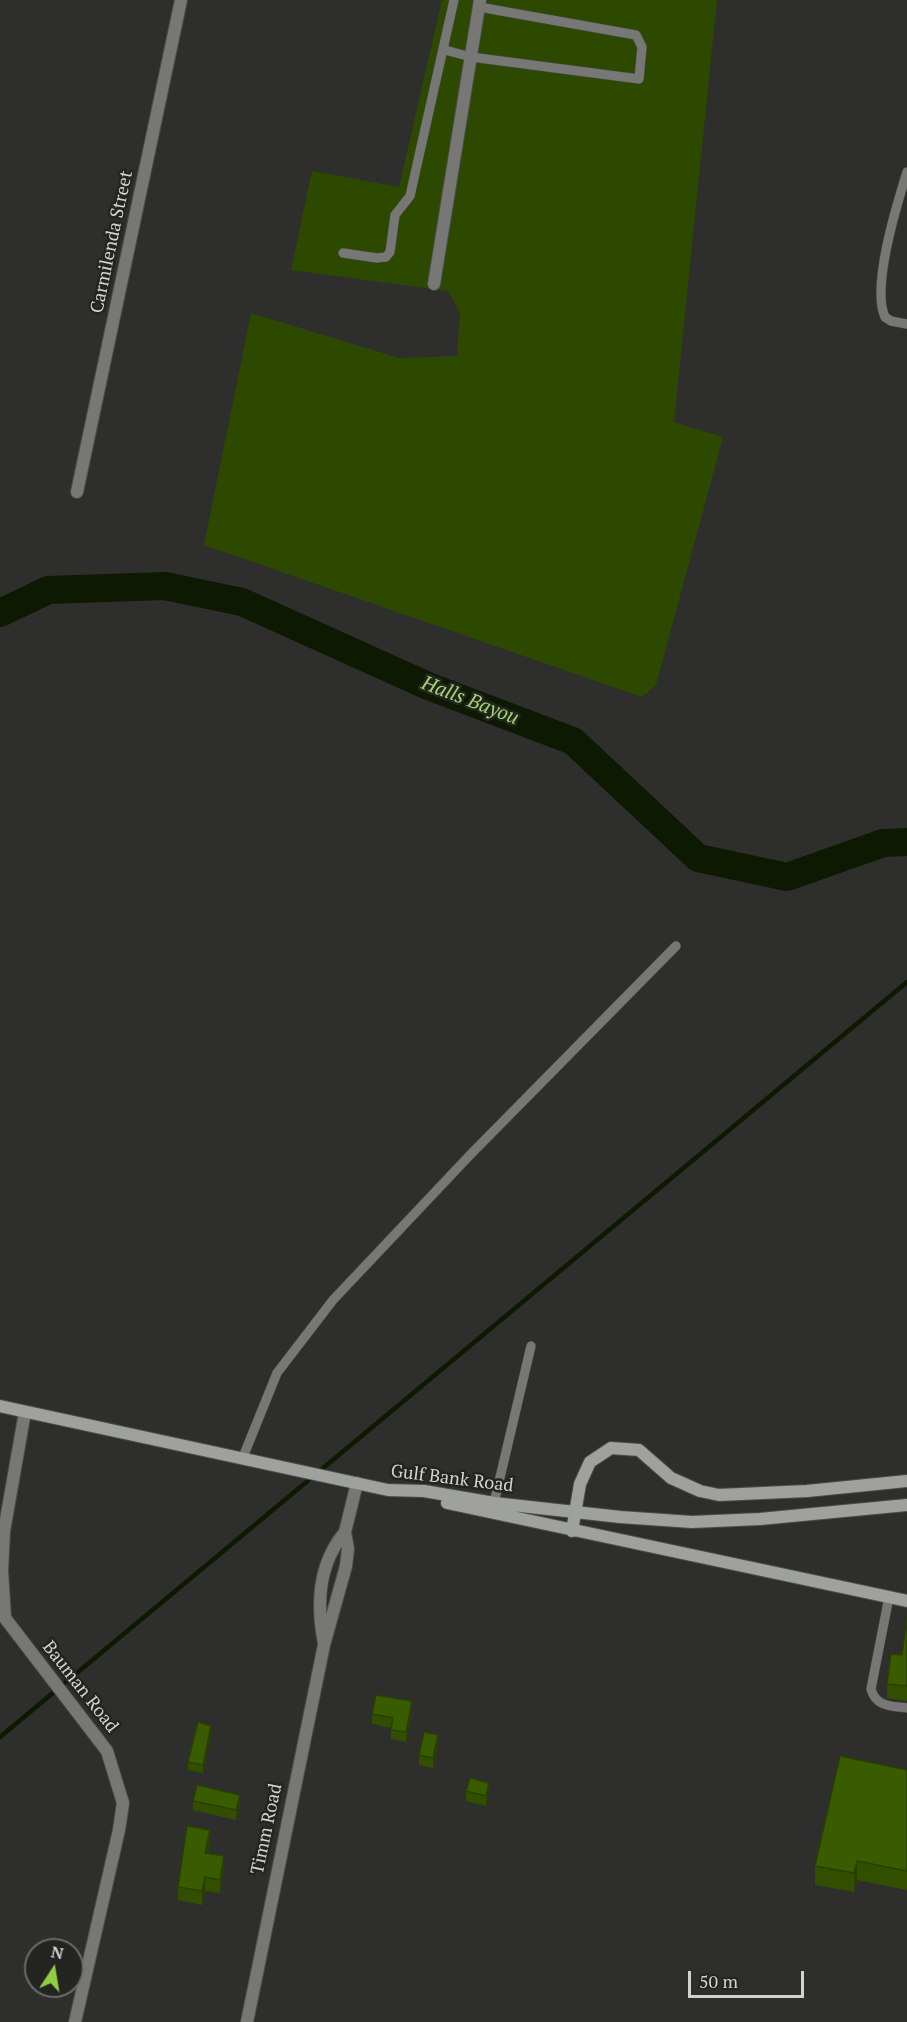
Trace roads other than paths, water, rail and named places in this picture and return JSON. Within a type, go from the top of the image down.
[{"type":"main road","name":"Gulf Bank Road","points":[[0,1406],[388,1490],[424,1491],[494,1503],[692,1522],[760,1520],[907,1505]]},
{"type":"main road","points":[[572,1530],[580,1484],[590,1462],[611,1448],[624,1447],[639,1450],[671,1478],[719,1495],[807,1491],[907,1481]]},
{"type":"main road","points":[[388,1490],[901,1599]]},
{"type":"street","name":"Carmilenda Street","points":[[77,492],[181,0]]},
{"type":"street","points":[[434,284],[479,4]]},
{"type":"street","name":"Bauman Road","points":[[25,1412],[4,1531],[2,1571],[5,1618],[37,1664],[107,1751],[123,1803],[119,1830],[75,2022]]},
{"type":"street","name":"Timm Road","points":[[324,1645],[319,1617],[320,1591],[326,1560],[345,1532],[357,1483]]},
{"type":"street","name":"Timm Road","points":[[247,2022],[324,1645],[346,1566],[348,1549],[345,1532]]},
{"type":"lane","points":[[343,253],[377,258],[386,257],[390,252],[395,215],[410,196],[445,50],[454,0]]},
{"type":"lane","points":[[445,50],[471,57],[639,79],[642,47],[636,35],[479,4]]},
{"type":"lane","points":[[907,172],[885,257],[881,297],[885,317],[891,321],[907,324]]},
{"type":"lane","points":[[243,1457],[277,1373],[333,1300],[470,1155],[676,946]]},
{"type":"lane","points":[[494,1503],[531,1346]]},
{"type":"lane","points":[[901,1599],[871,1689],[873,1697],[880,1704],[907,1708]]},
{"type":"waterway","name":"Halls Bayou","points":[[0,613],[48,590],[165,586],[242,602],[428,686],[573,741],[698,858],[787,877],[883,843],[907,842]]},
{"type":"waterway","points":[[0,1737],[907,982]]}]
